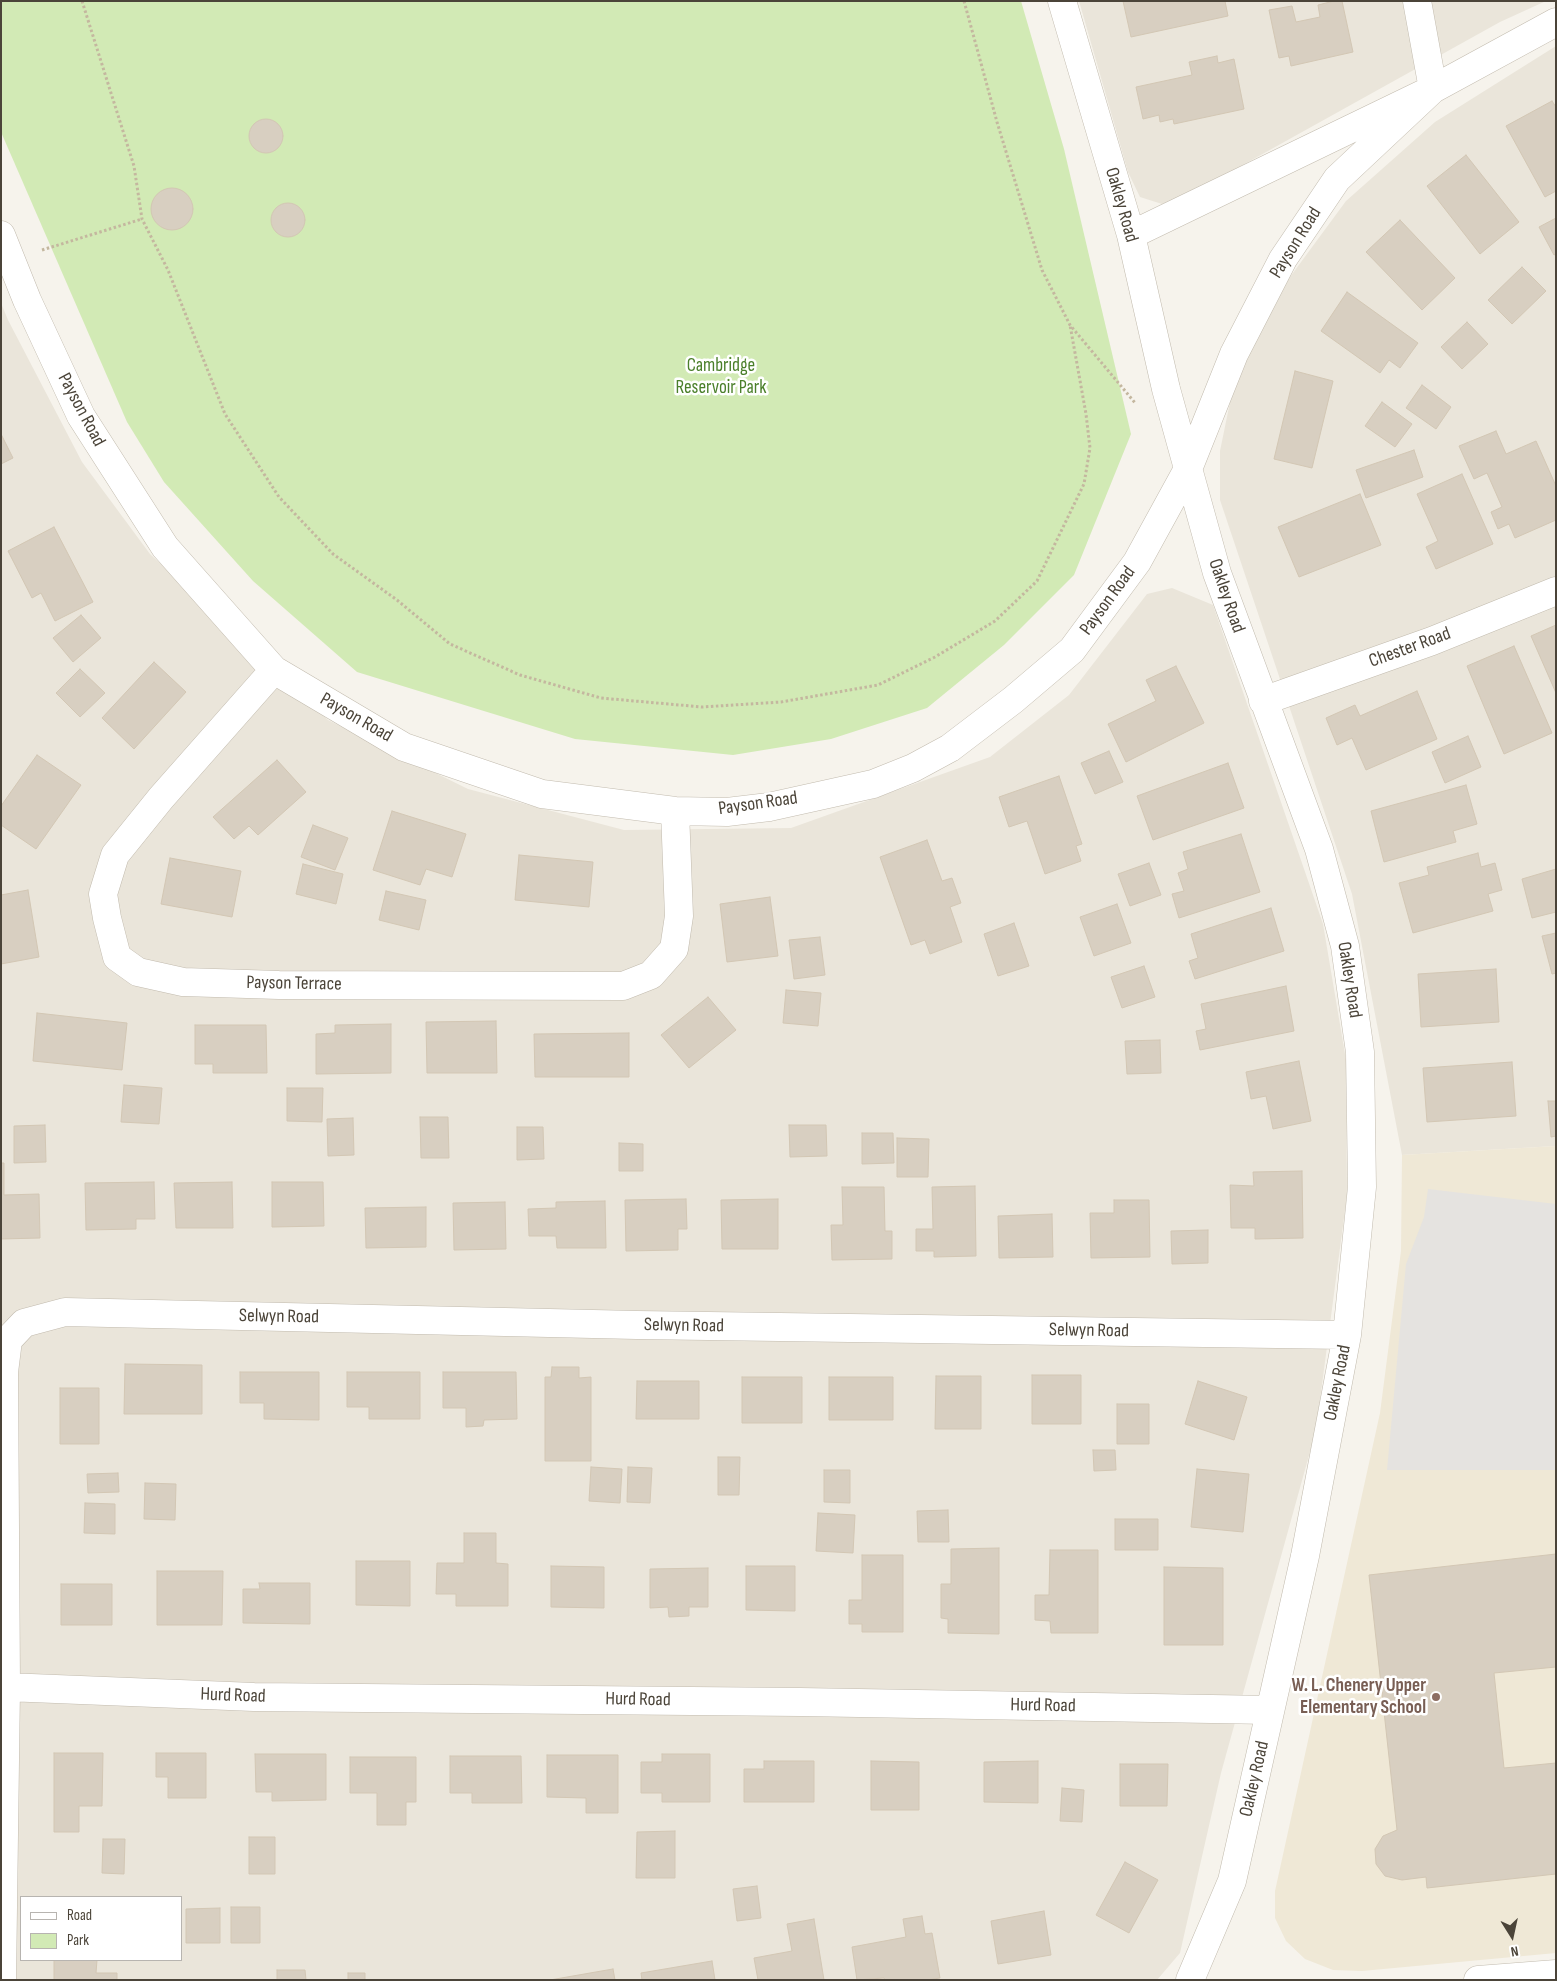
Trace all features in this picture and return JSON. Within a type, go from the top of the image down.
[{"type":"street","name":"Oakley Road","points":[[1062,1],[1131,235],[1166,388],[1217,573],[1319,849],[1345,946],[1360,1052],[1362,1188],[1347,1335],[1305,1556],[1232,1881],[1190,1980]]},
{"type":"street","points":[[1417,1],[1433,89]]},
{"type":"street","name":"Payson Road","points":[[1131,235],[1433,89],[1556,22]]},
{"type":"street","name":"Payson Road","points":[[1,235],[27,300],[81,416],[165,547],[274,670],[404,747],[542,794],[675,811],[727,812],[769,807],[873,784],[913,768],[950,748],[1013,700],[1072,650],[1137,562],[1188,469],[1234,354],[1282,259],[1337,179],[1433,89]]},
{"type":"street","name":"Chester Road","points":[[1263,701],[1432,641],[1556,590]]},
{"type":"street","name":"Payson Terrace","points":[[274,670],[161,798],[115,855],[103,894],[117,957],[138,972],[183,982],[279,985],[622,986],[651,975],[674,949],[678,916],[675,811]]},
{"type":"street","name":"Selwyn Road","points":[[6,1687],[4,1372],[8,1340],[22,1323],[65,1312],[637,1325],[1347,1335]]},
{"type":"street","points":[[2,1980],[6,1687]]},
{"type":"street","name":"Hurd Road","points":[[6,1687],[254,1697],[800,1702],[1270,1710]]},
{"type":"street","points":[[1478,1980],[1513,1979],[1556,1974]]},
{"type":"path","points":[[82,1],[134,166],[142,220],[168,270],[225,414],[279,497],[333,554],[397,600],[450,644],[520,675],[600,698],[702,707],[782,702],[878,685],[935,657],[996,621],[1037,581],[1084,484],[1090,448],[1086,414],[1070,325]]},
{"type":"path","points":[[964,1],[997,122],[1042,270],[1070,325],[1140,410]]},
{"type":"path","points":[[12,260],[142,220]]},
{"type":"shaded area","points":[[1079,1],[1546,1],[1500,22],[1178,201],[1162,204],[1140,197],[1128,172]]},
{"type":"shaded area","points":[[1556,46],[1556,1146],[1402,1155],[1352,894],[1220,500],[1220,451],[1238,363],[1290,277],[1346,201],[1435,122]]},
{"type":"shaded area","points":[[1,303],[82,462],[150,554],[328,720],[468,789],[624,830],[791,828],[990,757],[1069,695],[1147,594],[1172,588],[1213,605],[1323,924],[1346,1060],[1347,1195],[1316,1430],[1221,1773],[1180,1953],[1157,1980],[1,1980]]},
{"type":"shaded area","name":"W. L. Chenery Upper Elementary School","points":[[1556,1146],[1556,1953],[1362,1971],[1333,1970],[1305,1959],[1286,1941],[1275,1918],[1275,1891],[1380,1413],[1401,1251],[1402,1155]]},
{"type":"shaded area","points":[[1428,1189],[1556,1204],[1556,1470],[1387,1470],[1406,1264],[1424,1217]]},
{"type":"green space","name":"Cambridge Reservoir Park","points":[[1,1],[1021,1],[1064,149],[1131,434],[1074,575],[1004,645],[927,708],[831,739],[733,755],[575,739],[357,672],[253,581],[164,482],[127,422],[1,132]]},
{"type":"building","points":[[1123,1],[1225,1],[1228,16],[1131,37]]},
{"type":"building","points":[[1342,1],[1353,52],[1291,66],[1289,56],[1279,58],[1269,10],[1292,6],[1296,22],[1320,17],[1318,5]]},
{"type":"building","points":[[1217,56],[1218,63],[1234,59],[1244,109],[1174,124],[1173,119],[1160,122],[1159,115],[1143,119],[1136,87],[1192,75],[1189,62]]},
{"type":"building","points":[[1552,101],[1556,107],[1556,191],[1545,197],[1506,126]]},
{"type":"building","points":[[266,119],[273,120],[278,124],[282,129],[282,143],[278,148],[273,152],[266,153],[259,152],[254,148],[250,143],[249,136],[250,129],[254,124],[259,120]]},
{"type":"building","points":[[1466,155],[1519,222],[1480,254],[1427,186]]},
{"type":"building","points":[[172,188],[187,194],[193,209],[187,224],[172,230],[157,224],[151,209],[157,194]]},
{"type":"building","points":[[288,203],[295,204],[300,208],[304,213],[304,227],[300,232],[295,236],[288,237],[281,236],[276,232],[272,227],[271,220],[272,213],[276,208],[281,204]]},
{"type":"building","points":[[1556,218],[1556,254],[1554,255],[1539,227]]},
{"type":"building","points":[[1400,220],[1455,278],[1422,310],[1366,252]]},
{"type":"building","points":[[1522,267],[1546,291],[1512,324],[1488,300]]},
{"type":"building","points":[[1347,292],[1418,343],[1400,368],[1389,360],[1380,373],[1321,331]]},
{"type":"building","points":[[1467,322],[1488,344],[1462,369],[1441,347]]},
{"type":"building","points":[[1295,371],[1333,381],[1312,468],[1274,459]]},
{"type":"building","points":[[1422,385],[1451,407],[1436,429],[1406,408]]},
{"type":"building","points":[[1382,402],[1412,424],[1395,447],[1365,426]]},
{"type":"building","points":[[1496,431],[1506,454],[1536,441],[1556,486],[1556,520],[1515,538],[1509,524],[1498,529],[1491,512],[1502,507],[1487,473],[1474,479],[1459,446]]},
{"type":"building","points":[[1,434],[13,458],[1,464]]},
{"type":"building","points":[[1414,450],[1423,477],[1366,498],[1356,470]]},
{"type":"building","points":[[1462,474],[1493,544],[1436,569],[1426,547],[1438,541],[1417,494]]},
{"type":"building","points":[[1360,494],[1381,545],[1299,577],[1278,527]]},
{"type":"building","points":[[54,527],[93,602],[55,621],[41,593],[32,598],[8,551]]},
{"type":"building","points":[[81,615],[101,638],[73,662],[53,638]]},
{"type":"building","points":[[1556,625],[1556,693],[1531,636]]},
{"type":"building","points":[[1514,646],[1552,733],[1504,754],[1467,666]]},
{"type":"building","points":[[154,662],[186,692],[134,749],[102,718]]},
{"type":"building","points":[[1176,666],[1204,723],[1126,762],[1108,724],[1156,701],[1146,680]]},
{"type":"building","points":[[80,669],[105,693],[80,717],[56,693]]},
{"type":"building","points":[[1417,691],[1437,739],[1366,770],[1352,738],[1337,745],[1326,718],[1355,705],[1360,716]]},
{"type":"building","points":[[1468,736],[1481,767],[1445,783],[1432,752]]},
{"type":"building","points":[[1109,751],[1123,782],[1095,794],[1081,763]]},
{"type":"building","points":[[37,755],[81,785],[36,849],[1,825],[1,806]]},
{"type":"building","points":[[277,760],[306,792],[258,835],[249,826],[234,839],[213,817]]},
{"type":"building","points":[[1228,763],[1244,808],[1153,840],[1137,796]]},
{"type":"building","points":[[1059,776],[1082,844],[1076,846],[1081,861],[1045,874],[1027,821],[1009,827],[999,797]]},
{"type":"building","points":[[1466,785],[1477,824],[1453,831],[1456,842],[1384,862],[1371,811]]},
{"type":"building","points":[[392,811],[466,834],[452,877],[426,869],[420,885],[373,870]]},
{"type":"building","points":[[313,825],[348,838],[335,870],[301,857]]},
{"type":"building","points":[[1241,834],[1260,892],[1179,918],[1172,894],[1184,891],[1178,873],[1188,869],[1183,852]]},
{"type":"building","points":[[927,840],[942,881],[952,878],[961,903],[950,907],[962,942],[930,954],[925,940],[911,945],[880,857]]},
{"type":"building","points":[[1478,853],[1481,867],[1495,863],[1502,890],[1488,894],[1493,911],[1413,933],[1399,883],[1429,875],[1427,867]]},
{"type":"building","points":[[519,855],[593,862],[589,907],[515,900]]},
{"type":"building","points":[[170,858],[241,871],[232,917],[161,904]]},
{"type":"building","points":[[1149,863],[1161,895],[1130,906],[1118,874]]},
{"type":"building","points":[[303,864],[343,874],[336,904],[296,894]]},
{"type":"building","points":[[1556,869],[1556,912],[1532,918],[1522,879]]},
{"type":"building","points":[[28,890],[39,957],[1,964],[1,895]]},
{"type":"building","points":[[386,891],[426,900],[419,930],[379,920]]},
{"type":"building","points":[[770,897],[778,956],[727,962],[720,904]]},
{"type":"building","points":[[1117,904],[1131,943],[1094,956],[1080,917]]},
{"type":"building","points":[[1271,908],[1284,951],[1195,979],[1189,961],[1198,958],[1191,934]]},
{"type":"building","points":[[1014,923],[1029,966],[998,976],[984,934]]},
{"type":"building","points":[[1556,933],[1556,973],[1552,974],[1542,936]]},
{"type":"building","points":[[820,937],[825,975],[794,979],[789,940]]},
{"type":"building","points":[[1144,966],[1155,997],[1122,1008],[1111,977]]},
{"type":"building","points":[[1496,969],[1499,1022],[1421,1027],[1418,974]]},
{"type":"building","points":[[1286,986],[1294,1031],[1200,1050],[1196,1031],[1206,1029],[1201,1004]]},
{"type":"building","points":[[786,990],[821,993],[818,1026],[783,1023]]},
{"type":"building","points":[[708,997],[736,1030],[689,1068],[661,1035]]},
{"type":"building","points":[[37,1013],[127,1023],[122,1070],[33,1061]]},
{"type":"building","points":[[496,1021],[497,1073],[427,1073],[426,1022]]},
{"type":"building","points":[[391,1024],[391,1073],[316,1074],[316,1034],[335,1033],[335,1025]]},
{"type":"building","points":[[195,1025],[266,1025],[267,1073],[213,1073],[213,1064],[195,1064]]},
{"type":"building","points":[[629,1033],[629,1077],[535,1077],[534,1034]]},
{"type":"building","points":[[1160,1040],[1161,1073],[1127,1074],[1125,1041]]},
{"type":"building","points":[[1299,1061],[1311,1121],[1273,1129],[1266,1096],[1251,1099],[1246,1072]]},
{"type":"building","points":[[1512,1062],[1516,1116],[1427,1122],[1423,1068]]},
{"type":"building","points":[[124,1085],[162,1088],[159,1124],[121,1122]]},
{"type":"building","points":[[287,1088],[323,1088],[322,1122],[287,1121]]},
{"type":"building","points":[[1548,1101],[1556,1101],[1556,1136],[1551,1137]]},
{"type":"building","points":[[420,1117],[448,1117],[449,1158],[421,1158]]},
{"type":"building","points":[[353,1118],[354,1155],[328,1156],[327,1119]]},
{"type":"building","points":[[45,1125],[46,1162],[14,1163],[14,1126]]},
{"type":"building","points":[[789,1125],[826,1125],[827,1156],[790,1157]]},
{"type":"building","points":[[517,1127],[543,1127],[544,1159],[517,1160]]},
{"type":"building","points":[[862,1133],[893,1133],[894,1163],[862,1164]]},
{"type":"building","points":[[897,1138],[929,1139],[928,1177],[897,1177]]},
{"type":"building","points":[[619,1143],[643,1144],[643,1171],[619,1171]]},
{"type":"building","points":[[1,1163],[4,1163],[4,1195],[39,1194],[40,1238],[1,1239]]},
{"type":"building","points":[[1302,1171],[1303,1238],[1255,1239],[1255,1228],[1231,1228],[1230,1185],[1254,1186],[1253,1172]]},
{"type":"building","points":[[154,1182],[155,1219],[136,1219],[136,1229],[86,1230],[85,1183]]},
{"type":"building","points":[[232,1182],[233,1228],[176,1228],[174,1183]]},
{"type":"building","points":[[272,1182],[323,1182],[324,1226],[272,1227]]},
{"type":"building","points":[[975,1186],[976,1256],[934,1257],[934,1251],[916,1251],[916,1229],[933,1229],[932,1187]]},
{"type":"building","points":[[842,1187],[884,1187],[885,1231],[892,1231],[892,1259],[832,1260],[831,1225],[843,1225]]},
{"type":"building","points":[[686,1199],[687,1229],[678,1229],[678,1250],[626,1251],[625,1200]]},
{"type":"building","points":[[778,1199],[778,1249],[722,1249],[721,1200]]},
{"type":"building","points":[[1114,1200],[1149,1200],[1150,1257],[1091,1258],[1090,1213],[1114,1213]]},
{"type":"building","points":[[605,1201],[606,1248],[557,1248],[556,1236],[529,1236],[528,1209],[556,1208],[556,1202]]},
{"type":"building","points":[[505,1202],[506,1249],[454,1250],[453,1203]]},
{"type":"building","points":[[426,1207],[426,1247],[366,1248],[365,1208]]},
{"type":"building","points":[[1052,1214],[1053,1257],[999,1258],[998,1216]]},
{"type":"building","points":[[1208,1230],[1208,1263],[1172,1264],[1171,1231]]},
{"type":"building","points":[[125,1364],[202,1365],[202,1414],[124,1414]]},
{"type":"building","points":[[552,1367],[579,1367],[579,1378],[591,1377],[591,1461],[545,1461],[545,1377],[551,1377]]},
{"type":"building","points":[[240,1372],[319,1372],[319,1420],[264,1419],[264,1403],[240,1403]]},
{"type":"building","points":[[347,1372],[420,1372],[420,1419],[369,1419],[369,1407],[347,1407]]},
{"type":"building","points":[[443,1372],[516,1372],[517,1419],[484,1420],[483,1426],[466,1427],[466,1408],[443,1408]]},
{"type":"building","points":[[1032,1375],[1081,1375],[1081,1424],[1032,1424]]},
{"type":"building","points":[[936,1376],[981,1376],[981,1429],[935,1429]]},
{"type":"building","points":[[742,1377],[802,1377],[802,1423],[742,1423]]},
{"type":"building","points":[[829,1377],[893,1377],[893,1420],[829,1420]]},
{"type":"building","points":[[637,1381],[699,1381],[699,1419],[636,1419]]},
{"type":"building","points":[[1198,1381],[1247,1397],[1234,1440],[1185,1424]]},
{"type":"building","points":[[60,1388],[99,1388],[99,1444],[60,1444]]},
{"type":"building","points":[[1117,1404],[1149,1404],[1149,1444],[1117,1444]]},
{"type":"building","points":[[1093,1450],[1115,1450],[1116,1470],[1094,1471]]},
{"type":"building","points":[[718,1457],[740,1457],[739,1495],[718,1495]]},
{"type":"building","points":[[591,1467],[622,1469],[620,1503],[589,1501]]},
{"type":"building","points":[[628,1467],[652,1468],[650,1503],[627,1502]]},
{"type":"building","points":[[1197,1469],[1249,1474],[1243,1532],[1191,1527]]},
{"type":"building","points":[[824,1470],[850,1470],[850,1503],[824,1502]]},
{"type":"building","points":[[118,1473],[119,1492],[88,1493],[87,1474]]},
{"type":"building","points":[[145,1483],[176,1484],[175,1520],[144,1519]]},
{"type":"building","points":[[85,1503],[115,1504],[115,1534],[84,1533]]},
{"type":"building","points":[[948,1510],[949,1542],[918,1542],[917,1511]]},
{"type":"building","points":[[818,1513],[855,1515],[853,1553],[816,1551]]},
{"type":"building","points":[[1115,1519],[1158,1519],[1158,1550],[1115,1550]]},
{"type":"building","points":[[464,1533],[496,1533],[496,1563],[508,1564],[508,1606],[456,1606],[456,1594],[436,1594],[437,1563],[464,1563]]},
{"type":"building","points":[[999,1548],[999,1634],[948,1633],[948,1619],[941,1618],[941,1584],[951,1584],[951,1549]]},
{"type":"building","points":[[1050,1550],[1098,1550],[1098,1633],[1051,1633],[1050,1621],[1035,1620],[1035,1595],[1049,1595]]},
{"type":"building","points":[[1556,1554],[1556,1667],[1494,1673],[1504,1768],[1556,1763],[1556,1874],[1427,1888],[1426,1877],[1402,1880],[1385,1876],[1376,1864],[1375,1849],[1383,1836],[1397,1830],[1369,1575]]},
{"type":"building","points":[[862,1555],[903,1555],[903,1632],[862,1632],[862,1624],[849,1624],[849,1600],[862,1600]]},
{"type":"building","points":[[356,1561],[410,1561],[410,1606],[356,1605]]},
{"type":"building","points":[[551,1566],[604,1567],[604,1608],[551,1607]]},
{"type":"building","points":[[746,1566],[795,1566],[795,1611],[746,1610]]},
{"type":"building","points":[[1164,1567],[1223,1568],[1223,1645],[1164,1645]]},
{"type":"building","points":[[708,1568],[708,1607],[689,1607],[689,1616],[669,1617],[668,1607],[650,1608],[650,1569]]},
{"type":"building","points":[[157,1571],[223,1571],[222,1625],[157,1625]]},
{"type":"building","points":[[259,1583],[310,1583],[310,1624],[243,1623],[243,1589],[260,1589]]},
{"type":"building","points":[[61,1584],[112,1584],[112,1625],[61,1625]]},
{"type":"building","points":[[54,1753],[103,1753],[102,1806],[79,1806],[79,1832],[54,1832]]},
{"type":"building","points":[[156,1753],[206,1753],[206,1798],[168,1798],[168,1777],[156,1777]]},
{"type":"building","points":[[255,1754],[326,1754],[326,1800],[272,1801],[272,1792],[256,1792]]},
{"type":"building","points":[[662,1754],[710,1754],[710,1802],[662,1802],[662,1793],[641,1793],[641,1762],[662,1762]]},
{"type":"building","points":[[547,1755],[618,1755],[618,1813],[586,1813],[586,1798],[547,1797]]},
{"type":"building","points":[[450,1756],[521,1756],[522,1803],[472,1803],[472,1793],[450,1793]]},
{"type":"building","points":[[350,1757],[416,1757],[416,1802],[406,1802],[406,1825],[377,1825],[377,1793],[350,1793]]},
{"type":"building","points":[[764,1761],[814,1761],[814,1802],[744,1802],[744,1769],[764,1769]]},
{"type":"building","points":[[871,1761],[919,1762],[919,1810],[871,1810]]},
{"type":"building","points":[[1038,1761],[1038,1803],[984,1802],[984,1762]]},
{"type":"building","points":[[1120,1764],[1168,1764],[1167,1806],[1120,1806]]},
{"type":"building","points":[[1062,1788],[1084,1790],[1082,1822],[1060,1821]]},
{"type":"building","points":[[675,1831],[675,1878],[636,1878],[637,1832]]},
{"type":"building","points":[[249,1837],[275,1837],[275,1874],[249,1874]]},
{"type":"building","points":[[103,1839],[125,1839],[124,1874],[102,1873]]},
{"type":"building","points":[[1125,1862],[1158,1880],[1129,1933],[1096,1915]]},
{"type":"building","points":[[757,1886],[761,1918],[737,1921],[733,1889]]},
{"type":"building","points":[[231,1907],[260,1907],[260,1943],[231,1943]]},
{"type":"building","points":[[220,1908],[220,1943],[186,1943],[186,1909]]},
{"type":"building","points":[[1044,1911],[1051,1955],[998,1964],[991,1921]]},
{"type":"building","points":[[922,1916],[925,1934],[932,1933],[940,1978],[927,1980],[885,1980],[884,1978],[857,1980],[852,1947],[906,1937],[903,1919]]},
{"type":"building","points":[[814,1919],[824,1980],[758,1980],[754,1958],[792,1951],[787,1924]]},
{"type":"building","points":[[54,1961],[97,1961],[96,1973],[117,1973],[117,1980],[54,1980]]},
{"type":"building","points":[[712,1961],[715,1980],[642,1980],[641,1973]]},
{"type":"building","points":[[613,1969],[615,1980],[550,1980]]},
{"type":"building","points":[[277,1970],[305,1970],[306,1980],[277,1980]]},
{"type":"building","points":[[348,1973],[365,1973],[365,1980],[348,1980]]},
{"type":"place","name":"W. L. Chenery Upper Elementary School","points":[[1436,1697]]}]
